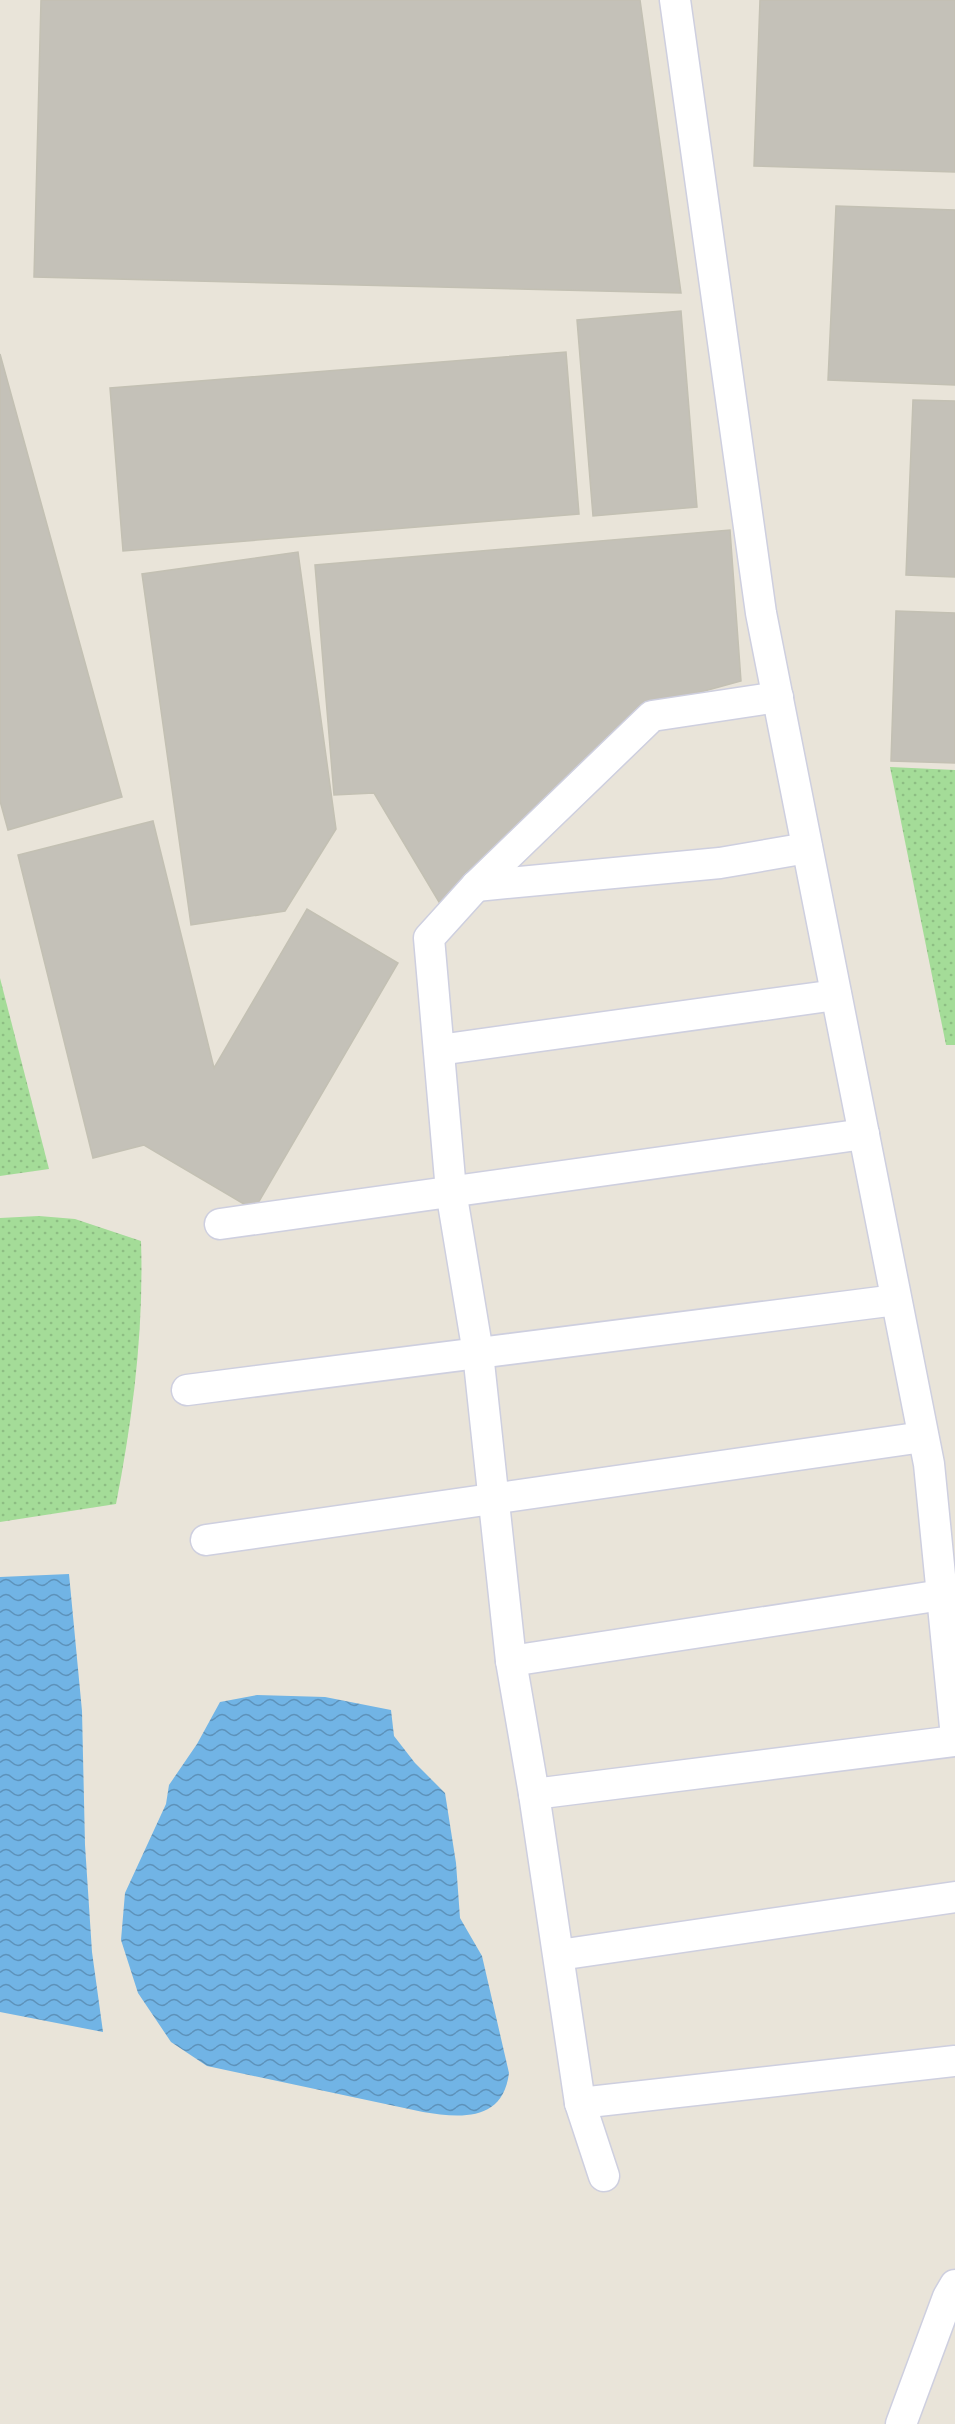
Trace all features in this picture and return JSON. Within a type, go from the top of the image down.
[{"type":"street","points":[[675,0],[761,613],[924,1437],[952,1675],[955,1727]]},
{"type":"street","points":[[604,2176],[580,2103],[534,1794],[511,1661],[478,1353],[451,1191],[429,938],[476,886],[652,716],[778,697]]},
{"type":"street","points":[[476,886],[720,863],[807,848]]},
{"type":"street","points":[[439,1050],[836,995]]},
{"type":"street","points":[[220,1224],[864,1134]]},
{"type":"street","points":[[187,1390],[896,1300]]},
{"type":"street","points":[[206,1540],[924,1437]]},
{"type":"street","points":[[511,1661],[942,1595]]},
{"type":"street","points":[[534,1794],[955,1742]]},
{"type":"street","points":[[559,1955],[955,1897]]},
{"type":"street","points":[[580,2103],[955,2061]]},
{"type":"street","points":[[902,2424],[948,2297],[955,2286]]},
{"type":"green space","points":[[890,767],[955,770],[955,1045],[946,1045]]},
{"type":"green space","points":[[0,978],[49,1169],[0,1176]]},
{"type":"green space","points":[[39,1216],[75,1219],[141,1241],[139,1340],[128,1439],[116,1504],[0,1522],[0,1218]]},
{"type":"water","points":[[69,1574],[82,1711],[85,1845],[92,1952],[103,2032],[0,2012],[0,1577]]},
{"type":"water","points":[[257,1695],[325,1697],[391,1710],[394,1736],[415,1763],[445,1793],[456,1863],[460,1918],[482,1956],[509,2073],[505,2089],[498,2101],[489,2108],[465,2115],[423,2112],[207,2066],[171,2042],[138,1993],[121,1940],[125,1893],[166,1804],[169,1785],[197,1744],[220,1702]]},
{"type":"building","points":[[41,0],[640,0],[681,293],[34,277]]},
{"type":"building","points":[[760,0],[955,0],[955,172],[754,166]]},
{"type":"building","points":[[836,206],[955,210],[955,385],[828,380]]},
{"type":"building","points":[[681,311],[697,507],[593,516],[577,320]]},
{"type":"building","points":[[566,352],[579,514],[123,551],[110,388]]},
{"type":"building","points":[[0,354],[122,797],[8,830],[0,801]]},
{"type":"building","points":[[913,400],[955,401],[955,577],[906,575]]},
{"type":"building","points":[[730,530],[741,681],[657,704],[445,912],[374,793],[334,795],[315,565]]},
{"type":"building","points":[[298,552],[336,829],[285,911],[191,925],[142,574]]},
{"type":"building","points":[[896,611],[955,613],[955,763],[891,761]]},
{"type":"building","points":[[153,821],[214,1068],[307,909],[398,963],[254,1210],[144,1145],[93,1158],[18,855]]}]
